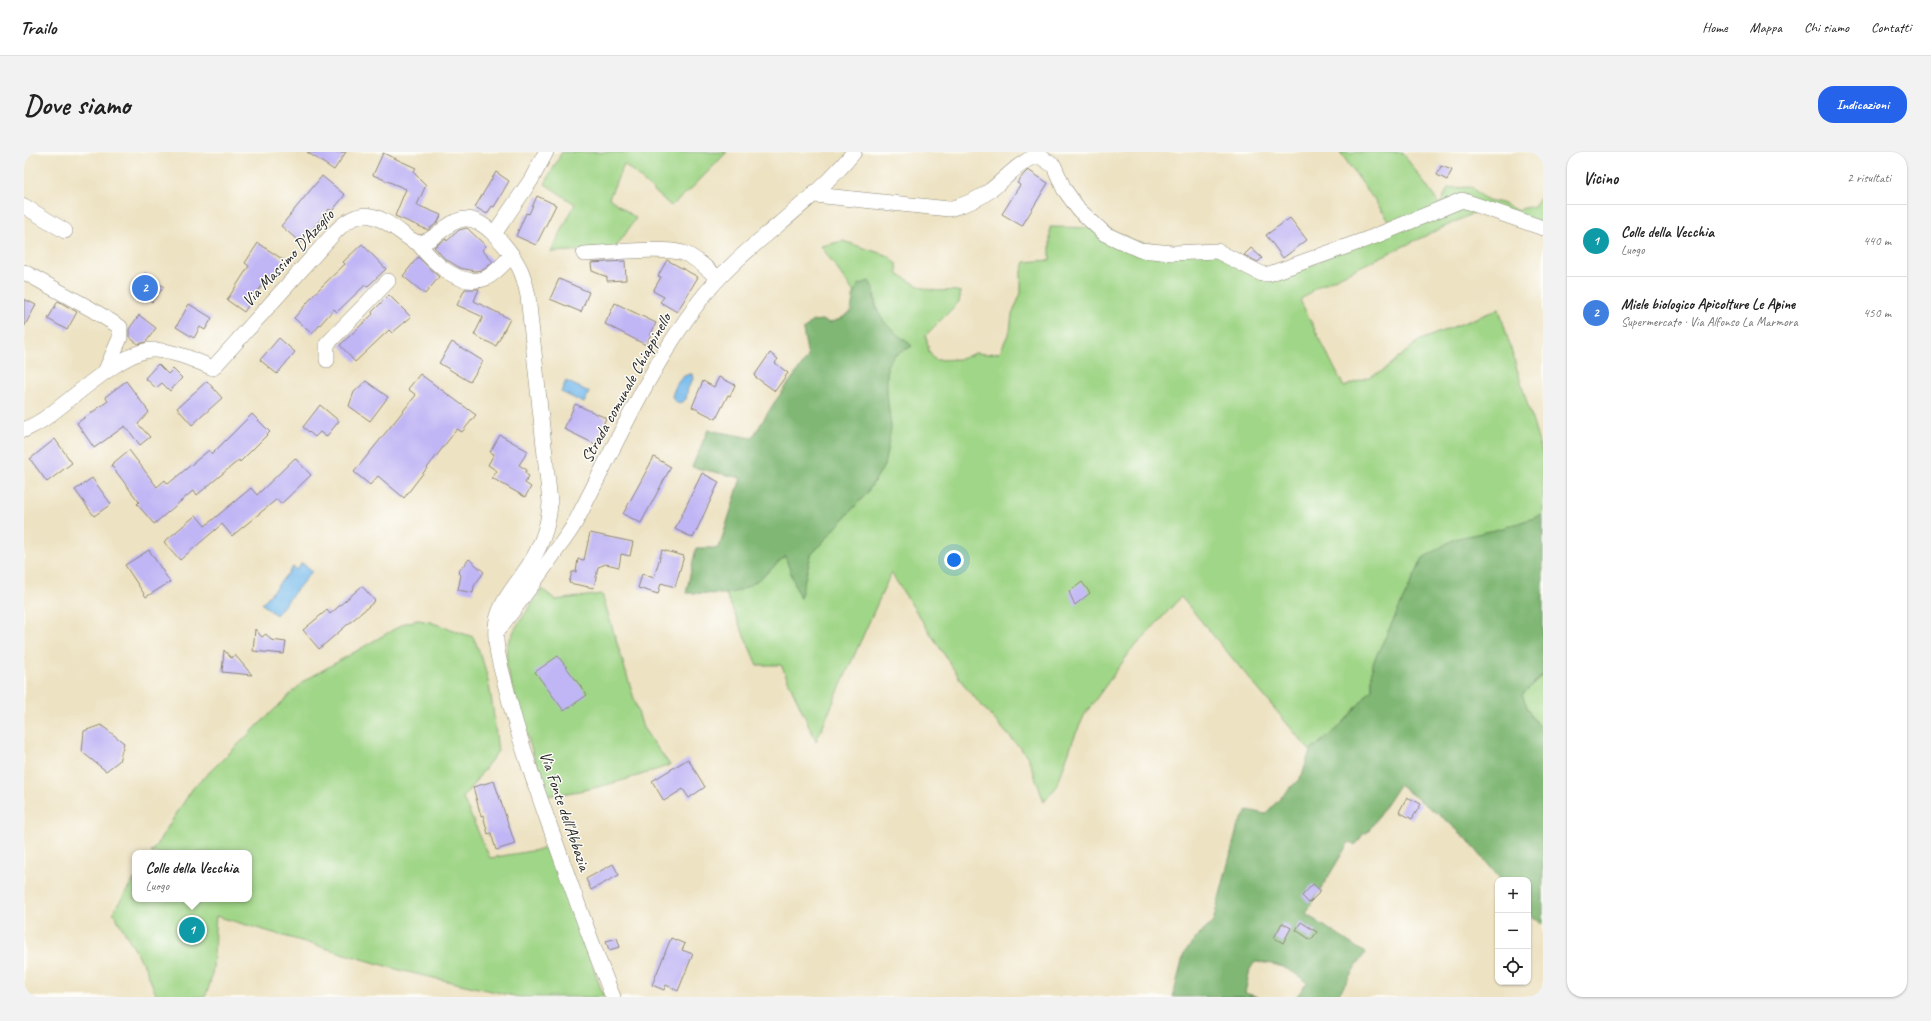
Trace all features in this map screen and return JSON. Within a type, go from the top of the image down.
[{"type":"street","points":[[494,234],[528,185],[546,152]]},
{"type":"street","name":"Strada comunale Chiappinello","points":[[495,633],[528,591],[575,524],[650,377],[685,322],[718,278],[760,238],[815,194],[854,152]]},
{"type":"street","points":[[815,194],[949,209],[968,204],[990,190],[1024,161],[1038,155],[1054,166],[1064,189],[1079,210],[1105,234],[1140,250],[1173,253],[1217,251],[1262,274],[1269,274],[1374,237],[1462,200],[1543,228]]},
{"type":"street","points":[[24,206],[65,231]]},
{"type":"street","name":"Via Massimo D'Azeglio","points":[[24,430],[46,418],[104,373],[136,354],[152,350],[175,354],[213,368],[336,231],[354,217],[363,215],[376,217],[418,242]]},
{"type":"street","points":[[495,633],[497,618],[502,605],[531,563],[544,537],[550,512],[549,482],[528,296],[524,278],[512,255],[494,234],[475,220],[466,219],[457,221],[430,239],[418,242],[436,264],[455,275],[468,280],[486,277],[512,255]]},
{"type":"street","points":[[584,254],[664,251],[681,252],[693,257],[718,278]]},
{"type":"street","points":[[24,272],[91,309],[120,327],[120,338],[104,373]]},
{"type":"street","points":[[327,360],[327,344],[388,281]]},
{"type":"street","name":"Via Fonte dell'Abbazia","points":[[495,633],[503,673],[524,750],[585,927],[613,997]]},
{"type":"green space","points":[[562,152],[727,152],[692,188],[671,206],[624,164],[609,198],[636,218],[615,249],[551,252],[575,204],[545,184]]},
{"type":"green space","points":[[1340,152],[1402,152],[1440,205],[1448,188],[1472,187],[1484,199],[1501,203],[1516,210],[1534,206],[1543,193],[1543,232],[1478,211],[1317,287],[1300,300],[1344,387],[1383,371],[1420,340],[1499,309],[1543,456],[1543,515],[1503,528],[1423,558],[1372,665],[1372,689],[1341,725],[1310,751],[1181,597],[1130,652],[1085,714],[1073,740],[1057,786],[1044,802],[1028,757],[966,688],[891,573],[816,741],[781,665],[757,665],[726,594],[752,583],[785,556],[800,598],[811,555],[866,494],[884,466],[887,365],[895,355],[912,346],[890,328],[880,316],[875,299],[874,287],[858,285],[855,294],[821,246],[843,241],[889,256],[897,264],[898,275],[919,286],[932,290],[961,292],[959,302],[926,335],[929,352],[935,360],[961,359],[975,353],[987,354],[1000,352],[1010,330],[1012,315],[1021,293],[1021,274],[1025,262],[1050,260],[1050,227],[1107,228],[1139,243],[1172,246],[1215,245],[1247,271],[1273,281],[1312,265],[1392,225]]},
{"type":"green space","points":[[869,281],[873,289],[875,304],[881,318],[890,328],[912,346],[895,355],[887,365],[887,393],[891,429],[884,466],[866,494],[811,555],[800,599],[785,556],[758,580],[742,589],[724,594],[686,593],[696,548],[719,548],[741,478],[692,467],[708,430],[752,438],[774,403],[808,357],[803,330],[812,321],[822,320],[829,323],[840,319],[851,312],[853,297],[858,285]]},
{"type":"green space","points":[[1543,515],[1543,674],[1522,695],[1531,716],[1543,732],[1543,925],[1531,915],[1531,877],[1499,877],[1467,839],[1446,820],[1399,785],[1368,832],[1363,834],[1355,846],[1349,842],[1306,914],[1365,953],[1337,997],[1296,997],[1307,983],[1283,967],[1255,962],[1250,969],[1245,993],[1258,997],[1173,997],[1184,953],[1197,937],[1213,922],[1238,825],[1248,810],[1265,814],[1302,776],[1310,751],[1341,725],[1372,689],[1372,665],[1423,558],[1454,539],[1503,528]]},
{"type":"green space","points":[[542,589],[556,600],[602,594],[643,728],[670,765],[609,784],[546,796],[506,667],[507,645],[516,627]]},
{"type":"green space","points":[[418,620],[430,622],[473,637],[488,679],[498,751],[463,798],[490,858],[549,848],[604,997],[518,997],[403,971],[216,916],[213,967],[209,987],[205,997],[157,997],[146,969],[113,912],[132,883],[132,902],[252,902],[252,850],[153,850],[193,788],[304,681],[405,623]]},
{"type":"green space","points":[[1543,674],[1543,732],[1531,716],[1522,695]]},
{"type":"water","points":[[692,374],[693,379],[688,388],[686,399],[681,403],[675,402],[672,396],[676,385],[684,376]]},
{"type":"water","points":[[566,381],[589,392],[584,403],[561,392]]},
{"type":"water","points":[[302,563],[312,571],[276,615],[262,604],[293,567],[297,570]]},
{"type":"building","points":[[307,152],[346,152],[334,170]]},
{"type":"building","points":[[383,153],[416,168],[413,172],[426,185],[417,205],[441,215],[438,222],[428,230],[395,216],[406,189],[373,175]]},
{"type":"building","points":[[1441,166],[1452,170],[1447,180],[1437,175]]},
{"type":"building","points":[[1028,170],[1048,183],[1022,226],[1002,214],[1020,185],[1017,183]]},
{"type":"building","points":[[496,172],[509,181],[494,207],[492,206],[487,214],[475,207]]},
{"type":"building","points":[[322,176],[345,195],[332,211],[329,209],[301,243],[281,226]]},
{"type":"building","points":[[537,196],[556,205],[536,245],[516,236],[526,213],[529,214]]},
{"type":"building","points":[[1290,218],[1307,240],[1283,258],[1266,235]]},
{"type":"building","points":[[467,228],[486,246],[482,250],[493,262],[483,270],[475,271],[460,268],[444,258],[434,247],[446,239],[447,241],[459,230]]},
{"type":"building","points":[[258,243],[285,261],[272,281],[267,278],[244,312],[227,300],[249,266],[245,263]]},
{"type":"building","points":[[362,244],[386,269],[367,287],[365,285],[337,312],[334,309],[312,334],[294,318],[320,288],[345,264],[343,262]]},
{"type":"building","points":[[1251,248],[1262,258],[1258,262],[1244,255]]},
{"type":"building","points":[[418,257],[439,277],[425,294],[403,276]]},
{"type":"building","points":[[667,260],[698,277],[677,312],[660,302],[664,297],[653,291],[661,277],[658,276]]},
{"type":"building","points":[[625,261],[626,280],[607,281],[607,277],[592,271],[591,263]]},
{"type":"building","points":[[145,273],[164,287],[152,302],[134,288]]},
{"type":"building","points":[[559,279],[589,292],[581,312],[550,299]]},
{"type":"building","points":[[465,289],[479,289],[474,301],[510,319],[496,346],[474,335],[483,317],[457,305]]},
{"type":"building","points":[[389,295],[411,317],[392,333],[389,330],[355,362],[340,345],[373,314],[372,312]]},
{"type":"building","points":[[24,299],[36,305],[24,327]]},
{"type":"building","points":[[58,301],[77,312],[67,330],[48,319]]},
{"type":"building","points":[[615,303],[656,323],[646,345],[605,324]]},
{"type":"building","points":[[189,304],[212,318],[205,330],[200,327],[194,338],[176,327]]},
{"type":"building","points":[[139,315],[156,328],[146,342],[138,344],[129,337],[129,329]]},
{"type":"building","points":[[279,338],[295,352],[277,374],[260,360]]},
{"type":"building","points":[[452,342],[483,361],[470,382],[439,363]]},
{"type":"building","points":[[770,353],[778,359],[775,363],[788,373],[775,391],[754,376]]},
{"type":"building","points":[[158,364],[168,374],[173,369],[182,378],[170,391],[162,383],[156,388],[145,378]]},
{"type":"building","points":[[420,374],[476,415],[462,432],[457,429],[404,498],[378,476],[370,485],[354,472],[416,395],[408,389]]},
{"type":"building","points":[[719,377],[735,385],[730,396],[728,395],[716,419],[692,407],[703,381],[714,387]]},
{"type":"building","points":[[126,381],[149,412],[138,424],[150,437],[140,445],[125,426],[94,448],[77,423],[108,401],[105,397]]},
{"type":"building","points":[[207,381],[222,398],[192,425],[177,408]]},
{"type":"building","points":[[366,381],[388,397],[370,421],[349,406],[354,392]]},
{"type":"building","points":[[575,404],[606,418],[595,444],[564,429]]},
{"type":"building","points":[[320,405],[339,421],[326,437],[320,432],[315,437],[303,427]]},
{"type":"building","points":[[252,414],[270,432],[240,462],[239,460],[197,495],[194,490],[154,524],[137,504],[139,502],[111,465],[129,450],[157,487],[165,480],[168,484],[209,450],[212,454]]},
{"type":"building","points":[[500,435],[528,451],[519,465],[527,470],[525,473],[529,476],[525,483],[531,487],[525,497],[492,478],[497,471],[488,465],[494,454],[490,452]]},
{"type":"building","points":[[55,439],[72,463],[47,482],[30,459]]},
{"type":"building","points":[[654,457],[671,467],[641,523],[623,514]]},
{"type":"building","points":[[295,458],[311,475],[281,504],[277,499],[232,536],[222,524],[180,560],[164,542],[196,515],[205,526],[251,488],[257,495]]},
{"type":"building","points":[[702,473],[719,482],[693,538],[675,529]]},
{"type":"building","points":[[92,478],[111,504],[94,516],[75,490]]},
{"type":"building","points":[[590,533],[633,542],[630,556],[621,554],[619,567],[606,564],[598,567],[594,588],[569,583],[572,572],[576,572],[578,559],[584,560]]},
{"type":"building","points":[[149,550],[170,582],[146,597],[125,565]]},
{"type":"building","points":[[662,550],[684,556],[675,587],[661,583],[658,594],[638,588],[642,574],[654,578]]},
{"type":"building","points":[[469,559],[484,572],[474,586],[473,593],[458,590],[461,575],[458,572]]},
{"type":"building","points":[[1082,582],[1090,593],[1075,605],[1069,592]]},
{"type":"building","points":[[362,586],[375,601],[319,649],[303,630],[327,610],[330,614]]},
{"type":"building","points":[[255,629],[262,637],[266,634],[271,640],[286,642],[284,654],[253,651]]},
{"type":"building","points":[[224,650],[231,658],[235,655],[252,675],[222,672]]},
{"type":"building","points":[[558,656],[587,695],[564,711],[535,672]]},
{"type":"building","points":[[101,725],[124,743],[119,761],[106,771],[82,752],[84,731]]},
{"type":"building","points":[[688,759],[705,787],[689,798],[683,789],[664,801],[652,781]]},
{"type":"building","points":[[494,781],[515,844],[496,850],[491,833],[488,834],[483,815],[481,816],[473,787]]},
{"type":"building","points":[[1407,797],[1421,804],[1412,819],[1399,812]]},
{"type":"building","points":[[613,864],[619,875],[591,890],[586,879]]},
{"type":"building","points":[[1313,884],[1321,891],[1309,903],[1302,896]]},
{"type":"building","points":[[1301,922],[1317,932],[1311,940],[1296,930]]},
{"type":"building","points":[[1282,923],[1291,928],[1283,943],[1274,938]]},
{"type":"building","points":[[617,938],[620,947],[609,950],[606,941]]},
{"type":"building","points":[[671,938],[685,944],[682,950],[693,954],[678,991],[666,985],[664,990],[652,985]]},
{"type":"place","name":"Miele biologico Apicolture Le Apine","points":[[145,288]]},
{"type":"place","name":"Colle della Vecchia","points":[[192,930]]}]
